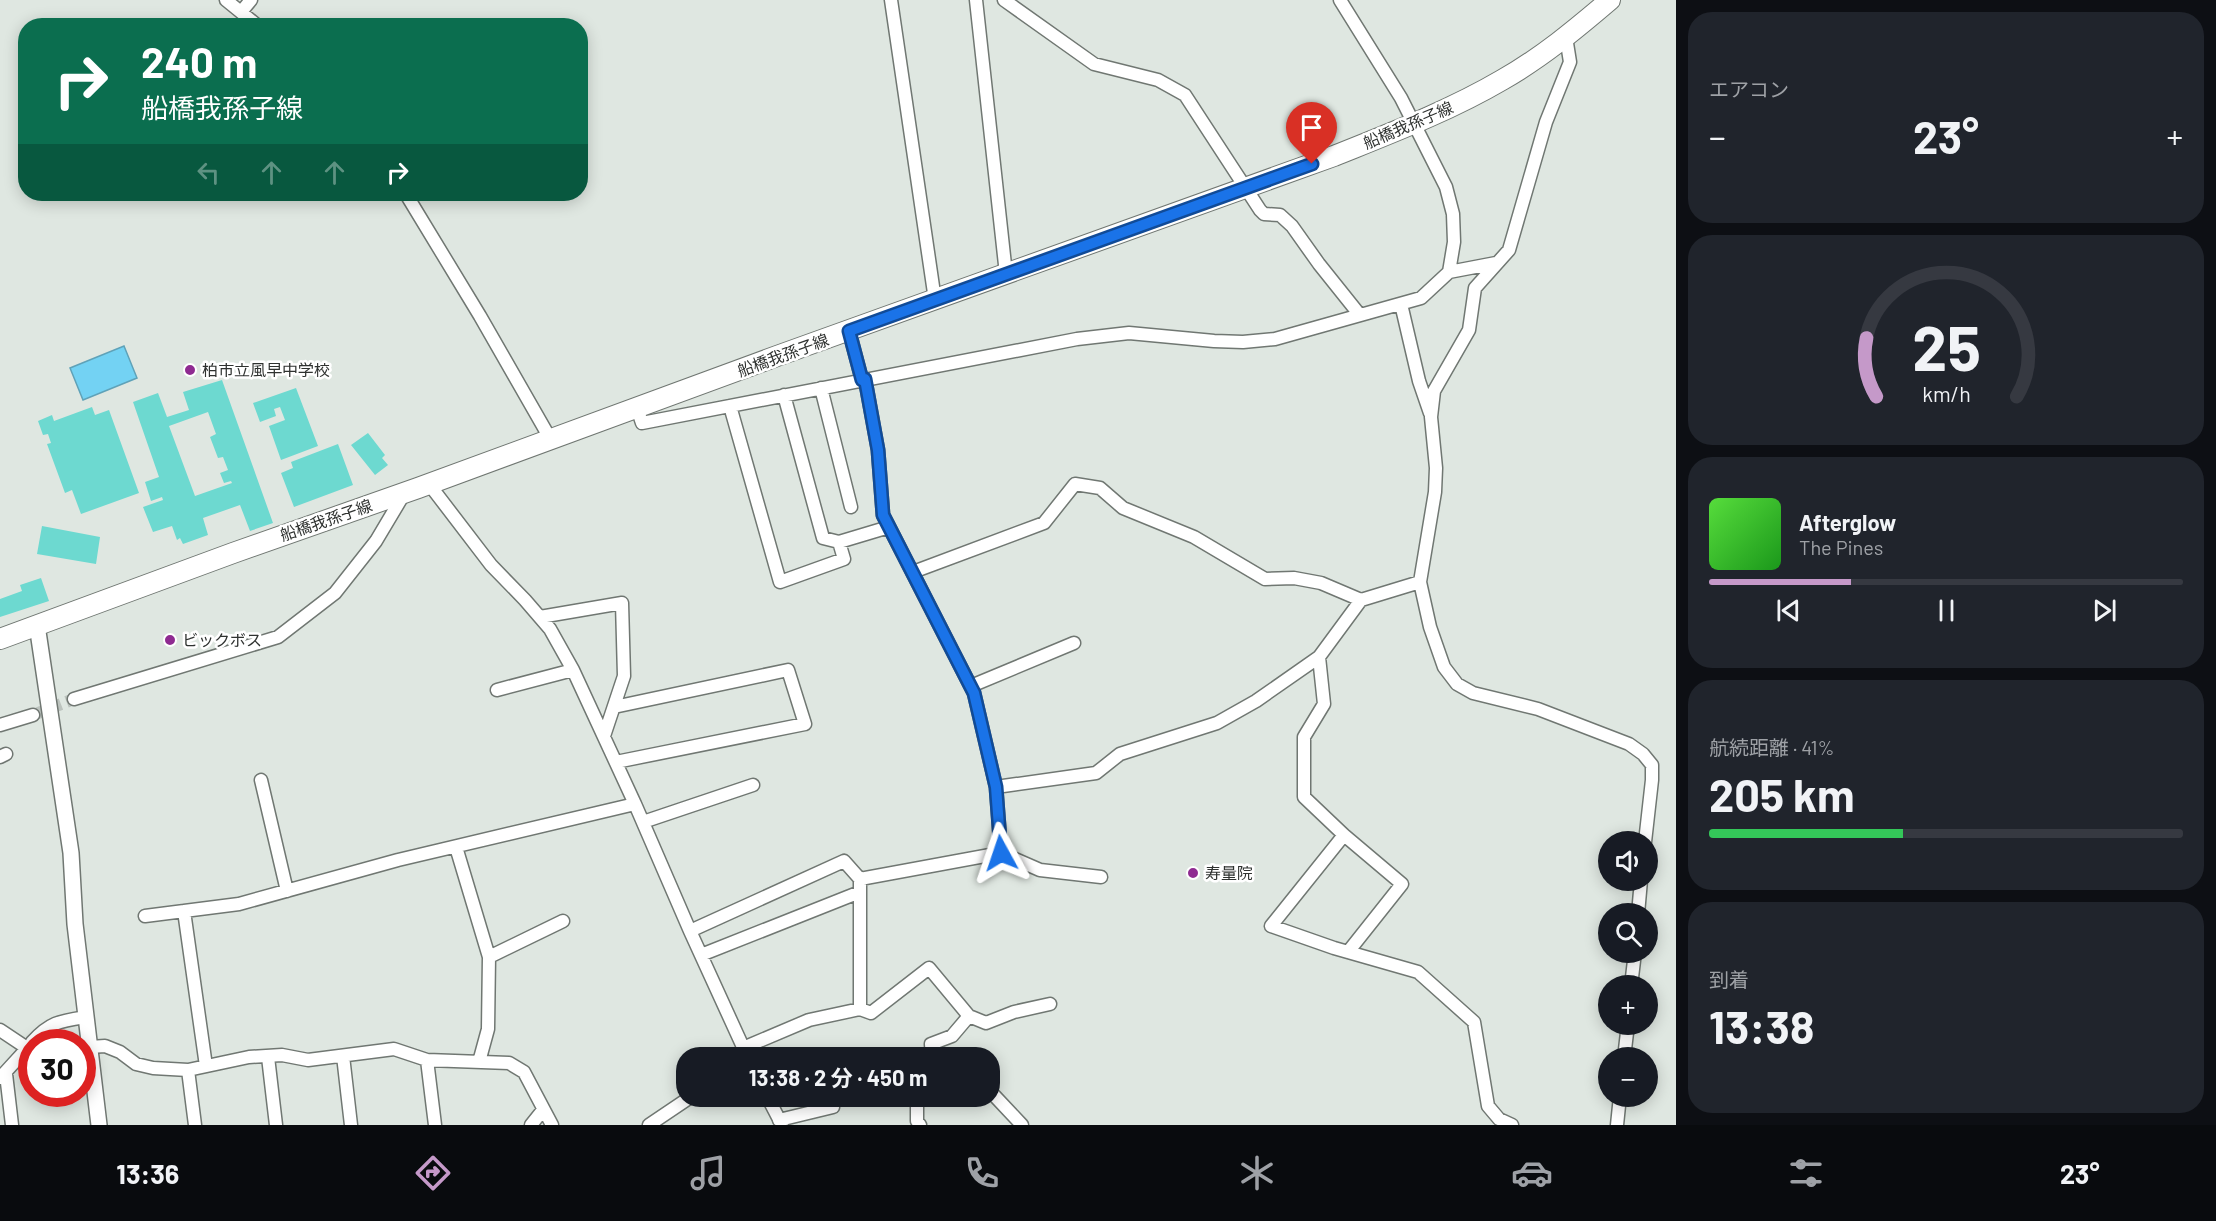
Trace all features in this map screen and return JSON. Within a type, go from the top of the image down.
[{"type":"main road","name":"船橋我孫子線","points":[[0,639],[243,549],[404,493],[1246,188],[1416,123],[1503,80],[1566,37],[1610,0]]},
{"type":"street","points":[[226,0],[248,18]]},
{"type":"street","points":[[241,12],[251,0]]},
{"type":"street","points":[[891,0],[935,300]]},
{"type":"street","points":[[976,0],[1006,274]]},
{"type":"street","points":[[1004,0],[1020,5],[1094,64],[1158,80],[1185,95],[1264,214],[1280,215],[1292,226],[1359,314]]},
{"type":"street","points":[[1340,0],[1416,123],[1446,188],[1453,214],[1454,242],[1449,272]]},
{"type":"street","points":[[1566,37],[1570,62],[1546,122],[1509,250],[1475,288],[1469,330],[1434,391],[1431,417],[1436,492],[1420,582],[1430,627],[1444,667],[1457,684],[1473,693],[1538,709],[1629,744],[1643,754],[1652,765],[1646,831]]},
{"type":"street","points":[[410,201],[480,316],[550,440]]},
{"type":"street","points":[[637,408],[642,423],[1077,339],[1129,333],[1214,342],[1275,339],[1421,298],[1449,272],[1496,263]]},
{"type":"street","points":[[1401,304],[1419,381],[1431,417]]},
{"type":"street","points":[[849,331],[863,380],[878,450],[883,515],[971,686],[984,730],[996,787],[1001,853]]},
{"type":"street","points":[[821,388],[851,507]]},
{"type":"street","points":[[784,395],[824,538],[839,542],[889,527]]},
{"type":"street","points":[[730,406],[780,582],[844,559],[839,542]]},
{"type":"street","points":[[429,484],[491,565],[550,629],[573,670],[636,804],[690,932],[742,1047]]},
{"type":"street","points":[[913,572],[1044,523],[1075,484],[1100,488],[1123,508],[1194,537],[1265,579],[1294,578],[1321,583],[1361,600]]},
{"type":"street","points":[[74,699],[278,637],[335,593],[376,541],[404,493]]},
{"type":"street","points":[[996,787],[1096,773],[1120,754],[1217,723],[1256,701],[1319,657],[1361,600],[1420,582]]},
{"type":"street","points":[[540,617],[621,603],[624,676],[604,736]]},
{"type":"street","points":[[37,625],[71,854],[75,924],[88,1029]]},
{"type":"street","points":[[971,686],[1074,643]]},
{"type":"street","points":[[1319,657],[1324,704],[1304,737],[1304,797],[1344,835],[1402,884],[1348,952]]},
{"type":"street","points":[[497,690],[573,670]]},
{"type":"street","points":[[614,707],[788,670],[804,723],[616,762]]},
{"type":"street","points":[[0,725],[33,715]]},
{"type":"street","points":[[261,780],[287,891]]},
{"type":"street","points":[[643,822],[753,785]]},
{"type":"street","points":[[144,916],[239,904],[398,860],[636,804]]},
{"type":"street","points":[[1344,835],[1271,926],[1348,952],[1418,972],[1474,1022],[1488,1106],[1499,1119],[1512,1125]]},
{"type":"street","points":[[456,847],[489,957],[488,1029],[479,1062]]},
{"type":"street","points":[[701,956],[860,886],[1001,853],[1040,870],[1101,877]]},
{"type":"street","points":[[690,932],[844,861],[860,886],[860,1009]]},
{"type":"street","points":[[184,911],[206,1066]]},
{"type":"street","points":[[489,957],[563,921]]},
{"type":"street","points":[[757,1047],[809,1020],[860,1009],[871,1013],[929,968],[969,1016],[986,1023],[1014,1012],[1050,1004]]},
{"type":"street","points":[[931,1047],[931,1044],[952,1036],[969,1016]]},
{"type":"street","points":[[46,1029],[56,1022],[86,1017]]},
{"type":"street","points":[[0,1030],[18,1039]]},
{"type":"street","points":[[96,1047],[105,1046],[120,1052],[136,1064],[153,1068],[188,1070],[249,1057],[282,1055],[308,1060],[394,1050],[427,1060],[509,1064],[524,1072],[552,1125]]},
{"type":"street","points":[[343,1056],[351,1125]]},
{"type":"street","points":[[268,1057],[276,1125]]},
{"type":"street","points":[[12,1125],[3,1076],[18,1059]]},
{"type":"street","points":[[427,1060],[435,1125]]},
{"type":"street","points":[[188,1070],[195,1125]]},
{"type":"street","points":[[96,1099],[99,1125]]},
{"type":"street","points":[[1000,1102],[1022,1125]]},
{"type":"street","points":[[649,1125],[676,1107]]},
{"type":"street","points":[[772,1107],[780,1123],[832,1107]]},
{"type":"street","points":[[917,1107],[917,1121],[920,1125]]},
{"type":"street","points":[[1617,1125],[1619,1107]]},
{"type":"street","points":[[531,1125],[543,1110]]},
{"type":"water","points":[[124,346],[137,378],[83,400],[70,368]]},
{"type":"building","points":[[222,380],[273,523],[250,531],[240,505],[203,518],[208,535],[183,544],[180,538],[177,540],[172,526],[153,532],[143,507],[163,500],[162,497],[151,501],[145,482],[159,477],[133,402],[158,393],[167,417],[189,410],[183,392]],"holes":[[[208,412],[216,434],[210,437],[218,458],[223,457],[228,470],[220,473],[224,483],[231,481],[232,483],[195,496],[169,426]]]},
{"type":"building","points":[[296,388],[318,446],[281,460],[269,426],[285,420],[280,407],[274,409],[276,416],[260,422],[253,403]]},
{"type":"building","points":[[92,407],[95,415],[109,410],[139,493],[81,514],[72,490],[65,493],[47,444],[51,443],[48,434],[43,435],[38,421],[52,415],[54,421]]},
{"type":"building","points":[[368,433],[385,455],[382,458],[388,465],[375,475],[351,445]]},
{"type":"building","points":[[338,444],[353,485],[294,507],[281,473],[293,468],[291,462]]},
{"type":"building","points":[[42,526],[100,537],[96,564],[37,554]]},
{"type":"building","points":[[41,578],[49,601],[0,617],[0,599],[22,591],[20,585]]},
{"type":"tunnel","points":[[33,715],[74,699]]},
{"type":"place","name":"柏市立風早中学校","points":[[190,370]]},
{"type":"place","name":"ビックボス","points":[[170,640]]},
{"type":"place","name":"寿量院","points":[[1193,873]]},
{"type":"route","points":[[1001,853],[996,787],[974,693],[883,515],[873,415],[865,379],[862,380],[849,331],[1312,164]]}]
